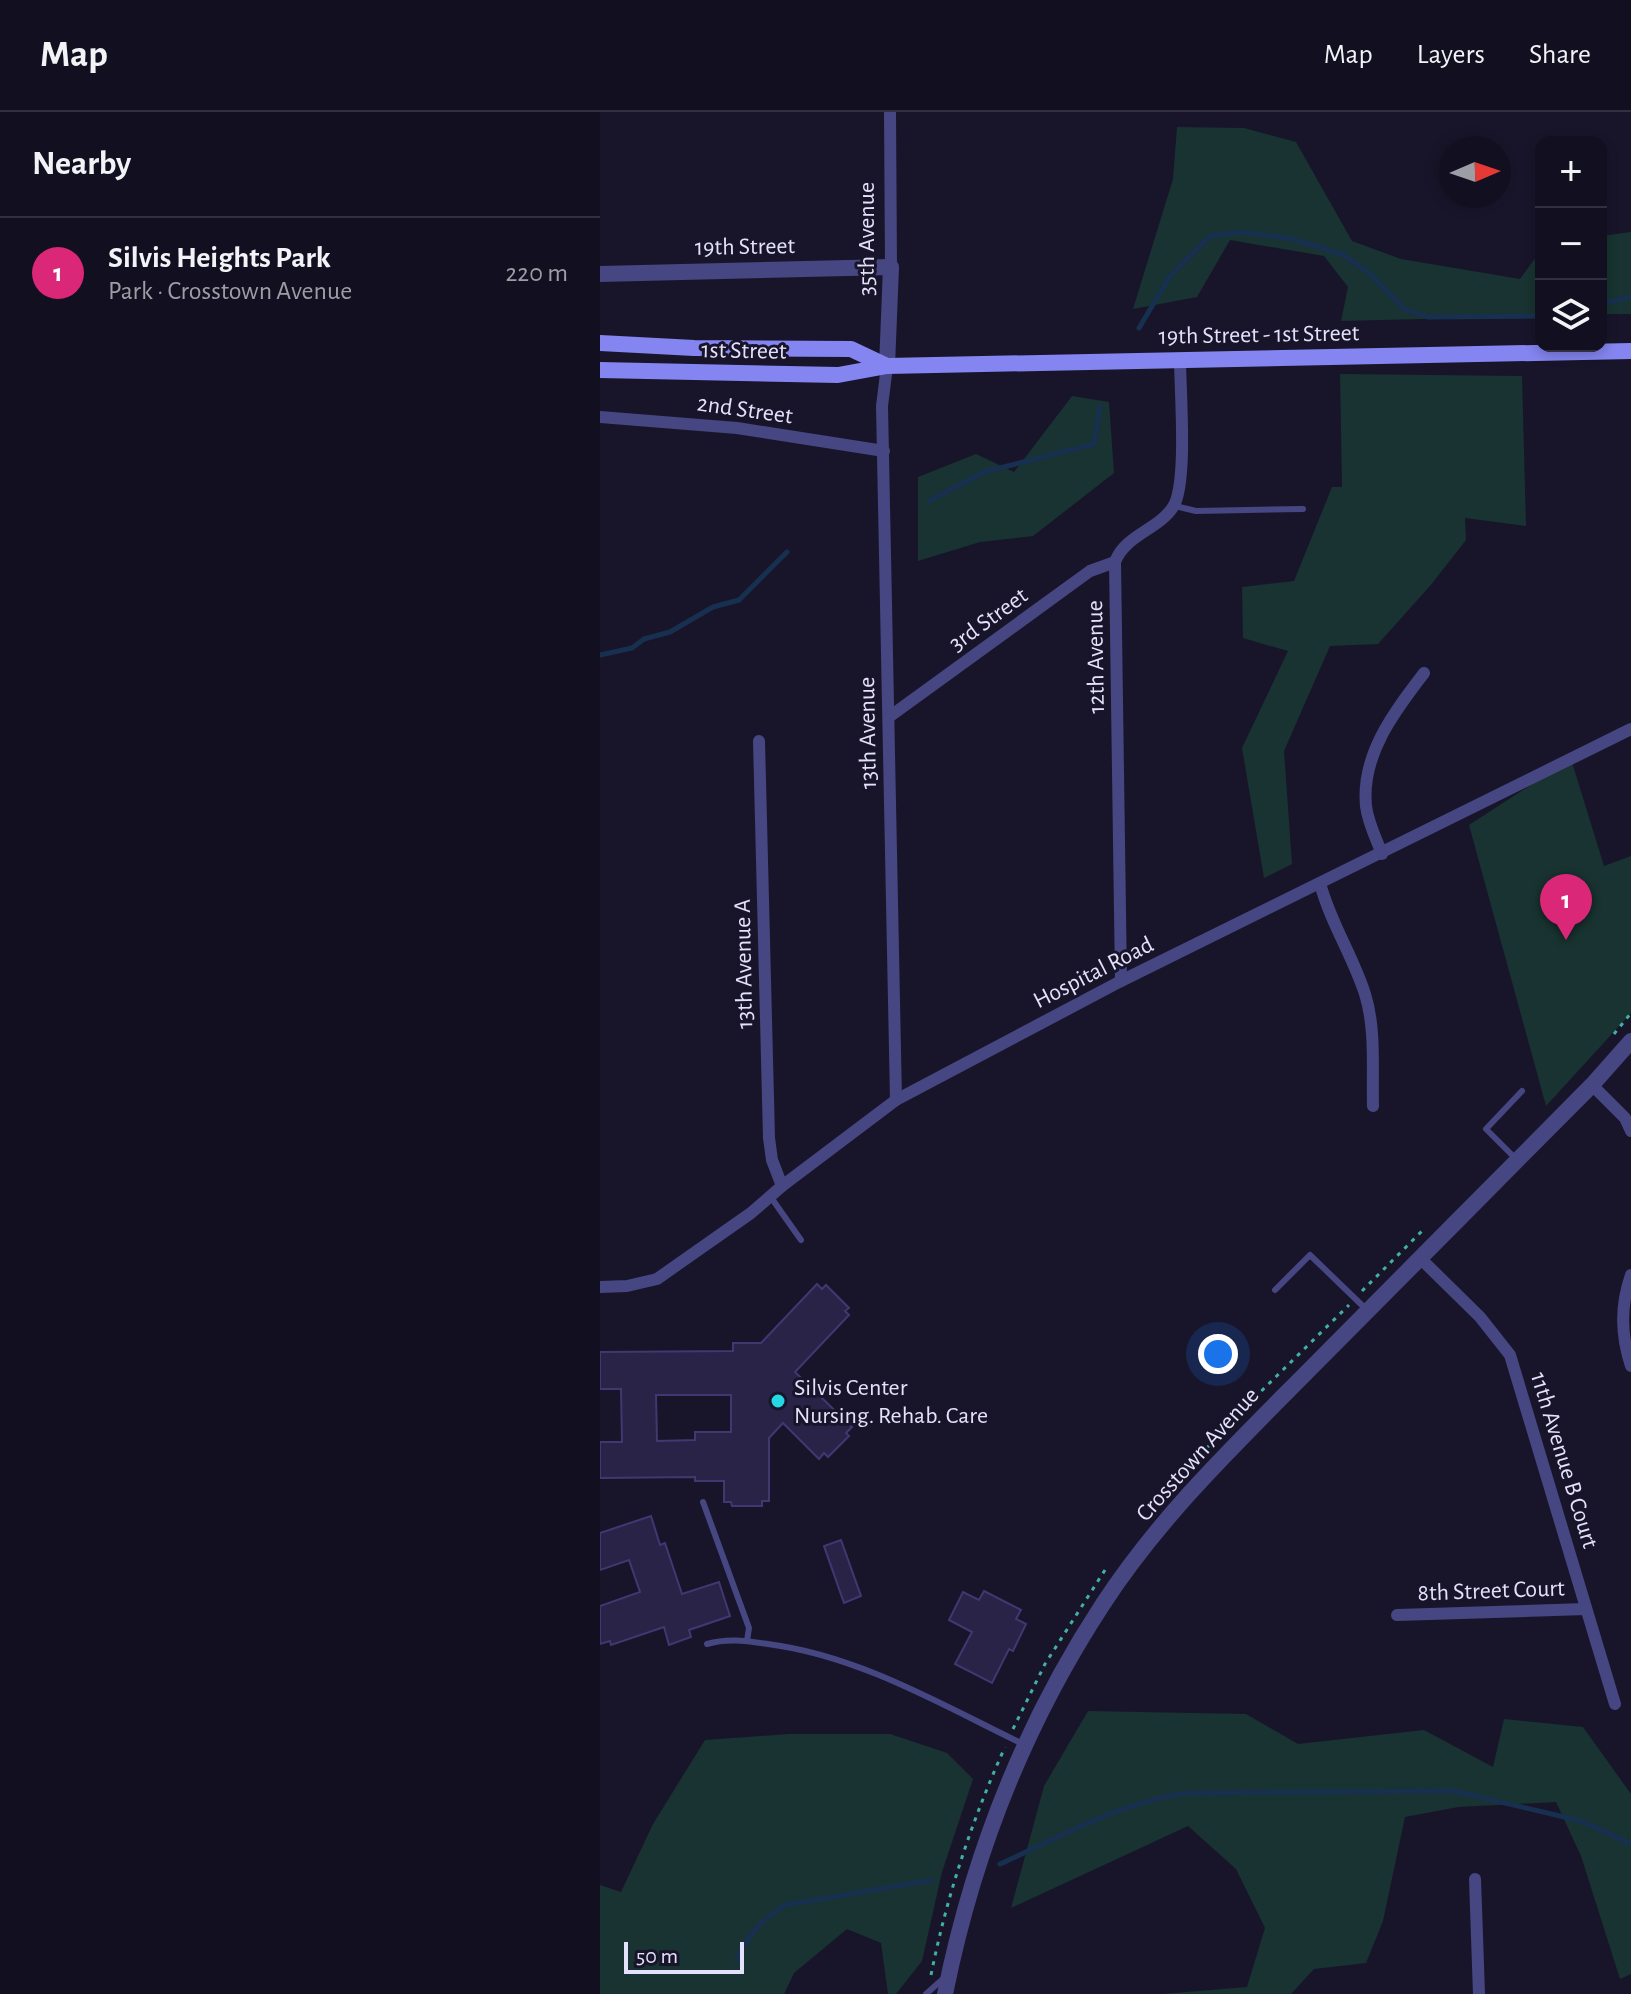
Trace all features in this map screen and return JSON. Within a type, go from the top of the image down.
[{"type":"main road","points":[[600,343],[694,348],[851,349],[887,366]]},
{"type":"main road","name":"19th Street - 1st Street","points":[[887,366],[1631,351]]},
{"type":"main road","name":"1st Street","points":[[600,370],[838,375],[887,366]]},
{"type":"street","name":"35th Avenue","points":[[887,366],[891,267],[890,112]]},
{"type":"street","name":"19th Street","points":[[600,274],[891,267]]},
{"type":"street","points":[[1115,562],[1129,543],[1174,506],[1180,480],[1180,359]]},
{"type":"street","name":"13th Avenue","points":[[887,366],[882,406],[896,1100]]},
{"type":"street","name":"2nd Street","points":[[600,417],[737,428],[884,451]]},
{"type":"street","name":"3rd Street","points":[[889,717],[1090,571],[1115,562]]},
{"type":"street","name":"12th Avenue","points":[[1115,562],[1121,981]]},
{"type":"street","points":[[1382,854],[1366,806],[1370,767],[1384,728],[1424,673]]},
{"type":"street","name":"Hospital Road","points":[[600,1287],[627,1286],[657,1279],[739,1222],[896,1100],[1121,981],[1631,729]]},
{"type":"street","name":"13th Avenue A","points":[[759,741],[769,1138],[772,1160],[782,1186]]},
{"type":"street","points":[[1320,883],[1324,901],[1369,1007],[1373,1106]]},
{"type":"street","name":"Crosstown Avenue","points":[[945,1994],[967,1901],[1000,1802],[1025,1745],[1103,1603],[1185,1498],[1592,1085],[1631,1041]]},
{"type":"street","points":[[1592,1085],[1625,1118],[1631,1131]]},
{"type":"street","name":"11th Avenue B Court","points":[[1420,1258],[1480,1317],[1510,1355],[1615,1704]]},
{"type":"street","points":[[1631,1275],[1622,1318],[1631,1366]]},
{"type":"street","name":"8th Street Court","points":[[1397,1615],[1586,1609]]},
{"type":"street","points":[[1475,1879],[1479,1994]]},
{"type":"lane","points":[[1174,506],[1196,511],[1303,509]]},
{"type":"lane","points":[[1518,1160],[1486,1129],[1522,1091]]},
{"type":"lane","points":[[770,1196],[801,1240]]},
{"type":"lane","points":[[1275,1290],[1310,1255],[1368,1311]]},
{"type":"lane","points":[[703,1502],[749,1628],[747,1641]]},
{"type":"lane","points":[[707,1644],[726,1639],[747,1641],[791,1648],[863,1667],[1025,1745]]},
{"type":"lane","points":[[926,1994],[950,1973]]},
{"type":"green space","points":[[1177,127],[1244,128],[1296,142],[1352,241],[1401,259],[1520,279],[1535,258],[1535,316],[1341,321],[1348,287],[1324,256],[1230,240],[1197,297],[1133,309],[1173,179]]},
{"type":"green space","points":[[1631,232],[1631,314],[1607,314],[1607,235]]},
{"type":"green space","points":[[1340,374],[1522,376],[1526,526],[1465,518],[1466,540],[1378,644],[1330,646],[1284,751],[1292,864],[1264,878],[1242,748],[1288,651],[1243,638],[1242,587],[1294,581],[1332,487],[1342,487]]},
{"type":"green space","points":[[1072,396],[1109,402],[1114,473],[1033,536],[980,542],[918,561],[918,477],[976,454],[1014,472]]},
{"type":"green space","points":[[1571,759],[1604,866],[1631,856],[1631,1013],[1546,1106],[1469,825]]},
{"type":"green space","points":[[1088,1711],[1246,1714],[1298,1744],[1424,1730],[1493,1767],[1504,1719],[1583,1727],[1631,1794],[1631,1974],[1620,1979],[1581,1856],[1556,1802],[1458,1807],[1405,1817],[1383,1921],[1366,1963],[1314,1969],[1291,1994],[1162,1994],[1247,1987],[1265,1928],[1236,1869],[1188,1826],[1011,1908],[1044,1786]]},
{"type":"green space","points":[[789,1734],[890,1734],[947,1753],[973,1779],[942,1872],[922,1961],[896,1994],[888,1994],[881,1943],[847,1929],[794,1973],[784,1994],[600,1994],[600,1885],[621,1892],[653,1824],[705,1740]]},
{"type":"building","name":"Silvis Center Nursing. Rehab. Care","points":[[817,1284],[822,1289],[826,1285],[849,1308],[845,1311],[849,1315],[795,1372],[852,1427],[846,1433],[849,1436],[828,1457],[824,1453],[819,1459],[783,1423],[769,1438],[769,1501],[762,1501],[762,1506],[732,1506],[731,1502],[724,1502],[724,1481],[695,1481],[695,1477],[600,1478],[600,1442],[622,1442],[621,1389],[600,1389],[600,1352],[733,1351],[733,1343],[761,1343]],"holes":[[[656,1395],[731,1395],[731,1432],[695,1432],[695,1440],[657,1441]]]},
{"type":"building","points":[[651,1516],[660,1545],[665,1543],[682,1594],[719,1582],[730,1616],[689,1630],[691,1637],[669,1645],[664,1627],[611,1645],[610,1641],[600,1644],[600,1606],[640,1592],[629,1560],[600,1570],[600,1533]]},
{"type":"building","points":[[841,1540],[861,1596],[844,1603],[824,1546]]},
{"type":"building","points":[[984,1591],[1021,1610],[1016,1619],[1026,1624],[992,1683],[955,1664],[972,1632],[949,1620],[963,1592],[979,1600]]},
{"type":"waterway","points":[[1139,328],[1170,276],[1210,236],[1243,232],[1293,239],[1344,255],[1371,275],[1404,309],[1428,317],[1535,316]]},
{"type":"waterway","points":[[1607,303],[1631,297]]},
{"type":"waterway","points":[[929,501],[984,472],[1094,444],[1100,406]]},
{"type":"waterway","points":[[600,655],[632,648],[644,639],[670,632],[713,607],[739,600],[787,552]]},
{"type":"waterway","points":[[1000,1864],[1114,1812],[1186,1793],[1454,1791],[1581,1821],[1631,1844]]},
{"type":"waterway","points":[[737,1959],[756,1928],[785,1905],[932,1880]]},
{"type":"place","name":"Silvis Heights Park","points":[[1566,940]]},
{"type":"place","name":"Silvis Center Nursing. Rehab. Care","points":[[778,1401]]}]
